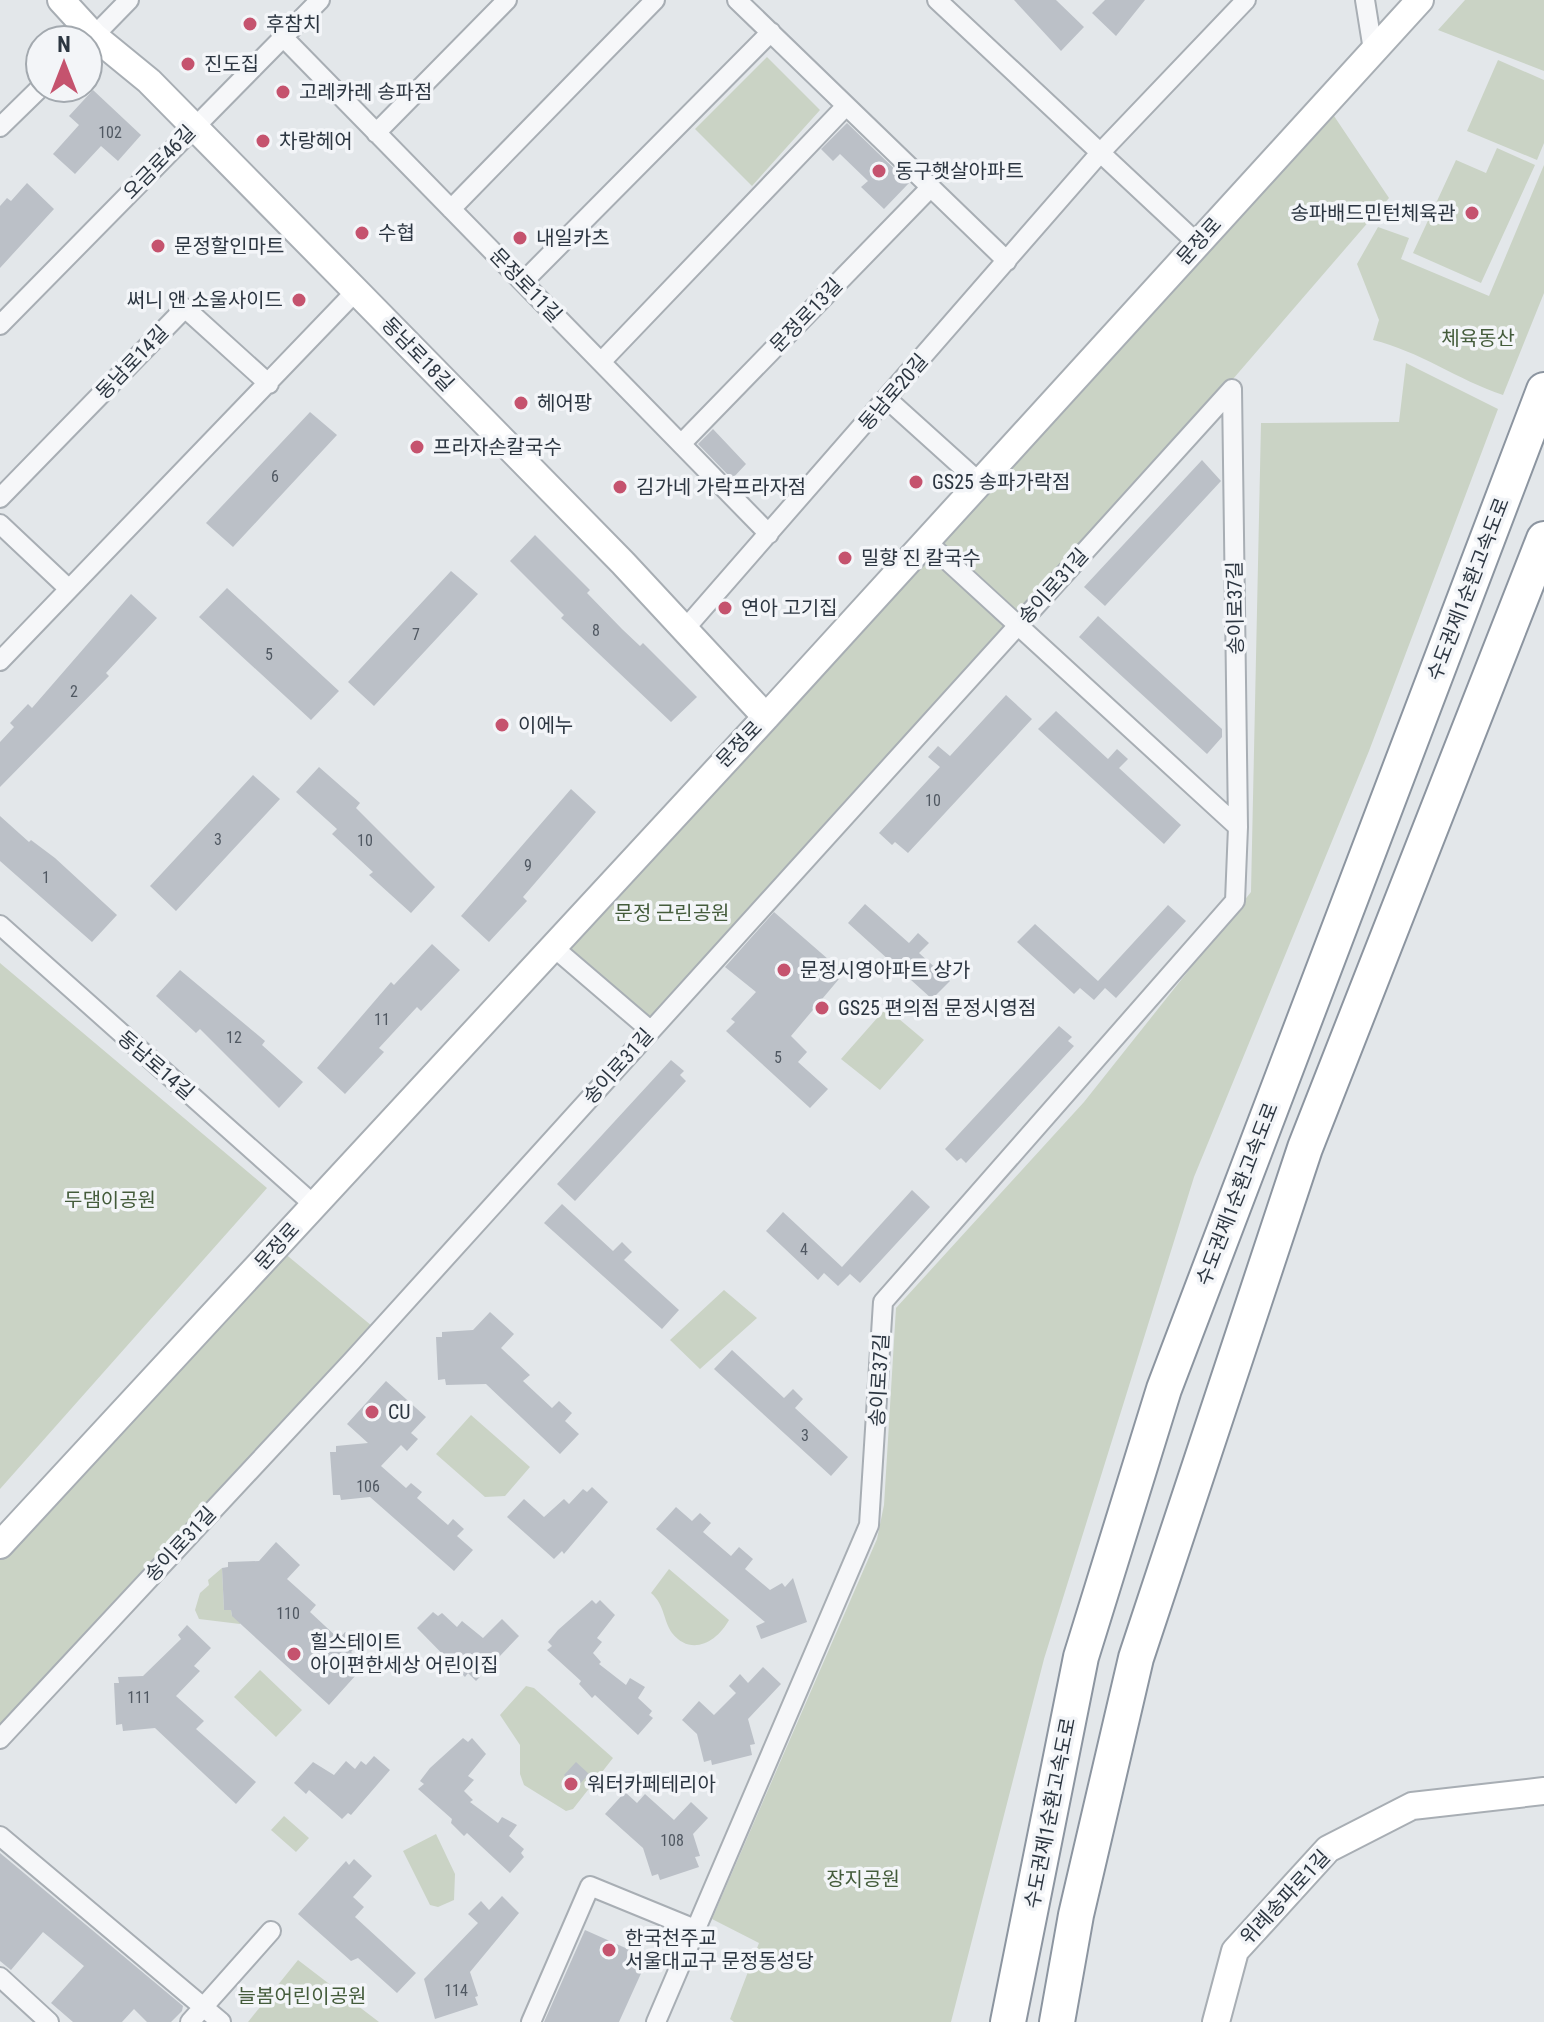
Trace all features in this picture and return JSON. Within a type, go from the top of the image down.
[{"type":"highway","name":"수도권제1순환고속도로","points":[[1008,2022],[1081,1657],[1164,1389],[1544,390]]},
{"type":"highway","points":[[1057,2022],[1076,1915],[1136,1658],[1305,1148],[1544,539]]},
{"type":"street","name":"동남로18길","points":[[61,0],[79,24]]},
{"type":"street","points":[[104,26],[129,0]]},
{"type":"street","name":"오금로46길","points":[[0,325],[320,0]]},
{"type":"street","points":[[376,133],[507,0]]},
{"type":"street","points":[[451,209],[655,0]]},
{"type":"street","points":[[737,0],[1007,261]]},
{"type":"street","points":[[937,0],[1197,243]]},
{"type":"street","name":"동남로20길","points":[[684,630],[1100,153],[1246,0]]},
{"type":"street","points":[[1365,0],[1373,50]]},
{"type":"street","name":"문정로","points":[[0,1545],[766,717],[1420,0]]},
{"type":"street","points":[[523,282],[771,32]]},
{"type":"street","name":"문정로11길","points":[[283,37],[769,534]]},
{"type":"street","name":"동남로18길","points":[[104,48],[149,81],[623,563],[766,717]]},
{"type":"street","points":[[4,115],[24,100]]},
{"type":"street","points":[[601,362],[845,107]]},
{"type":"street","name":"문정로13길","points":[[681,444],[931,187]]},
{"type":"street","points":[[0,661],[356,291]]},
{"type":"street","name":"동남로14길","points":[[0,498],[185,308],[269,384]]},
{"type":"street","name":"송이로31길","points":[[0,1739],[361,1351],[1232,389]]},
{"type":"street","name":"송이로37길","points":[[656,2022],[824,1637],[869,1525],[883,1302],[1235,901],[1238,827],[1232,389]]},
{"type":"street","points":[[887,399],[979,482]]},
{"type":"street","points":[[0,524],[69,589]]},
{"type":"street","points":[[926,541],[1238,827]]},
{"type":"street","name":"동남로14길","points":[[0,925],[313,1204]]},
{"type":"street","points":[[552,946],[650,1030]]},
{"type":"street","name":"위례송파로1길","points":[[1216,2022],[1235,1951],[1328,1849],[1412,1806],[1544,1791]]},
{"type":"street","points":[[0,1836],[196,2015],[221,2022]]},
{"type":"street","points":[[531,2022],[590,1886],[695,1929]]},
{"type":"street","points":[[196,2015],[271,1931]]},
{"type":"street","points":[[0,1977],[49,2022]]},
{"type":"green space","points":[[1465,0],[1544,0],[1544,71],[1438,30]]},
{"type":"green space","points":[[767,57],[820,110],[752,186],[695,129]]},
{"type":"green space","points":[[1498,60],[1544,80],[1544,143],[1537,160],[1467,131]]},
{"type":"green space","name":"문정 근린공원","points":[[1330,110],[1389,198],[1227,386],[650,1022],[562,948]]},
{"type":"green space","name":"송파배드민턴체육관","points":[[1497,148],[1535,165],[1481,283],[1413,253],[1456,160],[1486,173]]},
{"type":"green space","name":"체육동산","points":[[1544,165],[1544,293],[1503,395],[1406,351],[1373,340],[1379,320],[1357,264],[1378,227],[1409,238],[1401,259],[1489,296]]},
{"type":"green space","name":"장지공원","points":[[1406,363],[1498,409],[1369,751],[1194,1177],[1044,1659],[951,2022],[734,2022],[730,2019],[759,1943],[712,1919],[877,1539],[884,1505],[896,1308],[1084,1102],[1251,892],[1261,423],[1399,422]]},
{"type":"green space","name":"두댐이공원","points":[[0,963],[267,1188],[0,1489]]},
{"type":"green space","points":[[886,1008],[924,1040],[880,1090],[841,1059]]},
{"type":"green space","points":[[277,1247],[378,1331],[0,1739],[0,1545]]},
{"type":"green space","points":[[724,1290],[757,1318],[700,1369],[670,1340]]},
{"type":"green space","points":[[471,1415],[530,1467],[505,1496],[485,1497],[436,1454]]},
{"type":"green space","points":[[222,1568],[224,1610],[231,1610],[232,1616],[240,1616],[240,1624],[199,1619],[195,1610],[200,1593],[209,1585],[208,1580]]},
{"type":"green space","points":[[669,1569],[729,1620],[711,1640],[703,1644],[687,1644],[669,1628],[659,1602],[651,1593]]},
{"type":"green space","points":[[260,1670],[302,1710],[276,1737],[234,1697]]},
{"type":"green space","points":[[526,1686],[534,1688],[613,1758],[573,1809],[566,1811],[524,1785],[520,1774],[520,1745],[500,1715]]},
{"type":"green space","points":[[284,1816],[309,1838],[296,1852],[271,1830]]},
{"type":"green space","points":[[436,1834],[455,1874],[454,1900],[438,1907],[430,1905],[403,1851]]},
{"type":"green space","name":"늘봄어린이공원","points":[[298,1960],[379,2022],[248,2022]]},
{"type":"building","points":[[1014,0],[1056,0],[1084,27],[1061,51]]},
{"type":"building","points":[[1105,0],[1145,0],[1116,36],[1092,13]]},
{"type":"building","points":[[104,100],[141,135],[118,161],[101,146],[75,174],[53,154],[79,125],[69,116],[80,104],[104,104]]},
{"type":"building","name":"동구햇살아파트","points":[[847,123],[909,183],[884,209],[861,187],[868,181],[840,154],[833,161],[821,149]]},
{"type":"building","points":[[27,183],[54,209],[0,268],[0,206],[7,198],[11,201]]},
{"type":"building","points":[[310,412],[337,435],[233,547],[206,523]]},
{"type":"building","points":[[713,429],[746,464],[732,479],[698,444]]},
{"type":"building","points":[[1202,460],[1221,481],[1105,606],[1084,587]]},
{"type":"building","points":[[535,535],[590,590],[587,593],[622,629],[640,646],[643,643],[697,697],[671,722],[561,618],[564,615],[510,561]]},
{"type":"building","points":[[451,571],[478,594],[374,706],[348,682]]},
{"type":"building","points":[[227,588],[339,691],[311,720],[199,617]]},
{"type":"building","points":[[131,594],[157,618],[106,673],[109,676],[0,787],[0,742],[14,727],[10,723],[28,704],[32,708]]},
{"type":"building","points":[[1098,616],[1222,729],[1222,737],[1207,754],[1079,637]]},
{"type":"building","points":[[1006,695],[1032,719],[908,853],[895,842],[892,845],[879,833],[940,767],[928,757],[938,746],[950,756]]},
{"type":"building","points":[[1056,711],[1108,759],[1117,749],[1128,759],[1119,768],[1181,825],[1164,844],[1038,729]]},
{"type":"building","points":[[319,767],[360,803],[356,808],[435,887],[411,913],[369,875],[373,872],[332,834],[337,829],[296,792]]},
{"type":"building","points":[[253,775],[280,799],[176,911],[150,886]]},
{"type":"building","points":[[571,789],[596,812],[523,897],[527,901],[489,942],[461,916]]},
{"type":"building","points":[[0,816],[29,842],[31,840],[55,858],[117,915],[92,942],[0,861]]},
{"type":"building","points":[[865,904],[909,943],[918,933],[929,943],[919,953],[950,981],[932,999],[848,923]]},
{"type":"building","points":[[1168,905],[1186,921],[1116,998],[1105,988],[1094,1000],[1080,988],[1074,994],[1017,942],[1035,924],[1098,981]]},
{"type":"building","points":[[774,912],[844,973],[791,1036],[807,1052],[798,1062],[828,1089],[810,1108],[726,1031],[735,1022],[731,1019],[756,992],[725,967]]},
{"type":"building","points":[[432,944],[460,970],[421,1011],[417,1007],[379,1048],[384,1052],[345,1094],[317,1068],[391,982],[394,985]]},
{"type":"building","points":[[180,970],[265,1041],[262,1045],[303,1082],[279,1108],[200,1029],[196,1033],[156,996]]},
{"type":"building","points":[[1059,1026],[1072,1037],[1068,1041],[1074,1046],[966,1163],[961,1158],[957,1161],[945,1149]]},
{"type":"building","points":[[671,1060],[684,1071],[680,1075],[686,1081],[575,1201],[557,1184]]},
{"type":"building","points":[[912,1190],[930,1207],[860,1283],[850,1274],[838,1286],[824,1273],[818,1280],[766,1231],[783,1212],[842,1267]]},
{"type":"building","points":[[562,1204],[613,1251],[622,1242],[632,1252],[624,1260],[679,1310],[662,1329],[544,1223]]},
{"type":"building","points":[[490,1312],[514,1334],[501,1348],[530,1375],[523,1381],[552,1408],[559,1401],[572,1413],[565,1421],[579,1434],[560,1454],[486,1384],[446,1385],[445,1379],[438,1380],[436,1337],[442,1337],[442,1332],[473,1330]]},
{"type":"building","points":[[732,1350],[784,1398],[793,1389],[803,1399],[795,1408],[848,1457],[831,1476],[714,1369]]},
{"type":"building","points":[[386,1381],[426,1417],[411,1433],[418,1439],[407,1451],[401,1445],[381,1466],[406,1488],[411,1483],[422,1492],[417,1498],[448,1525],[453,1519],[464,1529],[457,1536],[473,1550],[454,1571],[370,1497],[341,1500],[340,1495],[333,1495],[330,1452],[336,1452],[336,1446],[368,1443],[347,1424]]},
{"type":"building","points":[[592,1487],[608,1502],[564,1554],[562,1551],[554,1559],[507,1517],[524,1499],[544,1517],[564,1499],[569,1504],[583,1489],[587,1492]]},
{"type":"building","points":[[676,1507],[692,1521],[700,1513],[711,1523],[703,1532],[731,1556],[739,1547],[753,1559],[745,1569],[770,1590],[782,1583],[785,1587],[793,1578],[807,1622],[761,1639],[756,1626],[765,1622],[656,1529]]},
{"type":"building","points":[[276,1542],[300,1565],[287,1579],[316,1605],[310,1612],[339,1639],[345,1632],[358,1644],[351,1652],[365,1665],[329,1705],[232,1616],[231,1610],[224,1610],[222,1568],[228,1567],[228,1562],[259,1561]]},
{"type":"building","points":[[592,1600],[596,1604],[600,1600],[615,1615],[597,1638],[602,1642],[593,1653],[601,1662],[599,1664],[626,1685],[630,1678],[645,1687],[638,1698],[652,1711],[649,1715],[653,1718],[638,1735],[595,1695],[592,1698],[579,1684],[581,1681],[547,1650],[552,1646],[548,1642],[558,1630]]},
{"type":"building","points":[[433,1612],[438,1616],[442,1613],[457,1627],[462,1621],[483,1638],[502,1619],[519,1636],[476,1681],[468,1673],[465,1677],[417,1628]]},
{"type":"building","points":[[187,1625],[211,1648],[194,1666],[200,1671],[176,1696],[204,1721],[196,1729],[256,1782],[236,1804],[155,1728],[123,1731],[122,1724],[116,1725],[114,1683],[119,1683],[118,1677],[143,1676],[181,1639],[178,1635]]},
{"type":"building","points":[[763,1667],[781,1684],[748,1719],[755,1744],[750,1745],[752,1755],[712,1765],[711,1760],[704,1762],[697,1734],[682,1720],[699,1701],[714,1715],[736,1693],[729,1686],[740,1674],[748,1683]]},
{"type":"building","points":[[463,1738],[468,1742],[472,1738],[486,1754],[468,1776],[474,1780],[464,1791],[473,1800],[470,1802],[498,1823],[502,1817],[517,1825],[509,1836],[524,1849],[521,1853],[524,1857],[510,1873],[467,1833],[464,1836],[451,1823],[452,1819],[418,1789],[424,1784],[420,1781],[430,1768]]},
{"type":"building","points":[[374,1756],[390,1770],[351,1815],[348,1813],[342,1819],[309,1790],[306,1794],[294,1783],[313,1762],[334,1775],[346,1761],[355,1769],[361,1761],[366,1765]]},
{"type":"building","points":[[576,1762],[589,1774],[577,1787],[564,1775]]},
{"type":"building","points":[[625,1792],[637,1803],[645,1794],[674,1820],[691,1802],[708,1818],[693,1834],[700,1856],[695,1857],[699,1867],[660,1880],[658,1874],[652,1876],[643,1848],[605,1814]]},
{"type":"building","points":[[0,1853],[183,2006],[182,2011],[171,2022],[147,2022],[134,2009],[122,2022],[73,2022],[51,2003],[84,1966],[43,1932],[11,1970],[0,1961]]},
{"type":"building","points":[[354,1859],[372,1876],[353,1897],[364,1907],[355,1917],[416,1973],[397,1993],[358,1958],[351,1961],[298,1914],[346,1861],[349,1865]]},
{"type":"building","points":[[502,1896],[519,1913],[470,1972],[478,2005],[435,2019],[424,1979],[478,1923],[468,1914],[481,1901],[489,1910]]},
{"type":"building","points":[[585,1930],[648,1958],[619,2022],[544,2022]]},
{"type":"place","name":"후참치","points":[[250,24]]},
{"type":"place","name":"진도집","points":[[188,64]]},
{"type":"place","name":"고레카레 송파점","points":[[283,92]]},
{"type":"place","name":"차랑헤어","points":[[263,141]]},
{"type":"place","name":"동구햇살아파트","points":[[879,171]]},
{"type":"place","name":"송파배드민턴체육관","points":[[1472,213]]},
{"type":"place","name":"수협","points":[[362,233]]},
{"type":"place","name":"내일카츠","points":[[520,238]]},
{"type":"place","name":"문정할인마트","points":[[158,246]]},
{"type":"place","name":"써니 앤 소울사이드","points":[[299,300]]},
{"type":"place","name":"헤어팡","points":[[521,403]]},
{"type":"place","name":"프라자손칼국수","points":[[417,447]]},
{"type":"place","name":"GS25 송파가락점","points":[[916,482]]},
{"type":"place","name":"김가네 가락프라자점","points":[[620,487]]},
{"type":"place","name":"밀향 진 칼국수","points":[[845,558]]},
{"type":"place","name":"연아 고기집","points":[[725,608]]},
{"type":"place","name":"이에누","points":[[502,725]]},
{"type":"place","name":"문정시영아파트 상가","points":[[784,970]]},
{"type":"place","name":"GS25 편의점 문정시영점","points":[[822,1008]]},
{"type":"place","name":"CU","points":[[372,1412]]},
{"type":"place","name":"힐스테이트 아이편한세상 어린이집","points":[[294,1654]]},
{"type":"place","name":"워터카페테리아","points":[[571,1784]]},
{"type":"place","name":"한국천주교 서울대교구 문정동성당","points":[[609,1950]]}]
